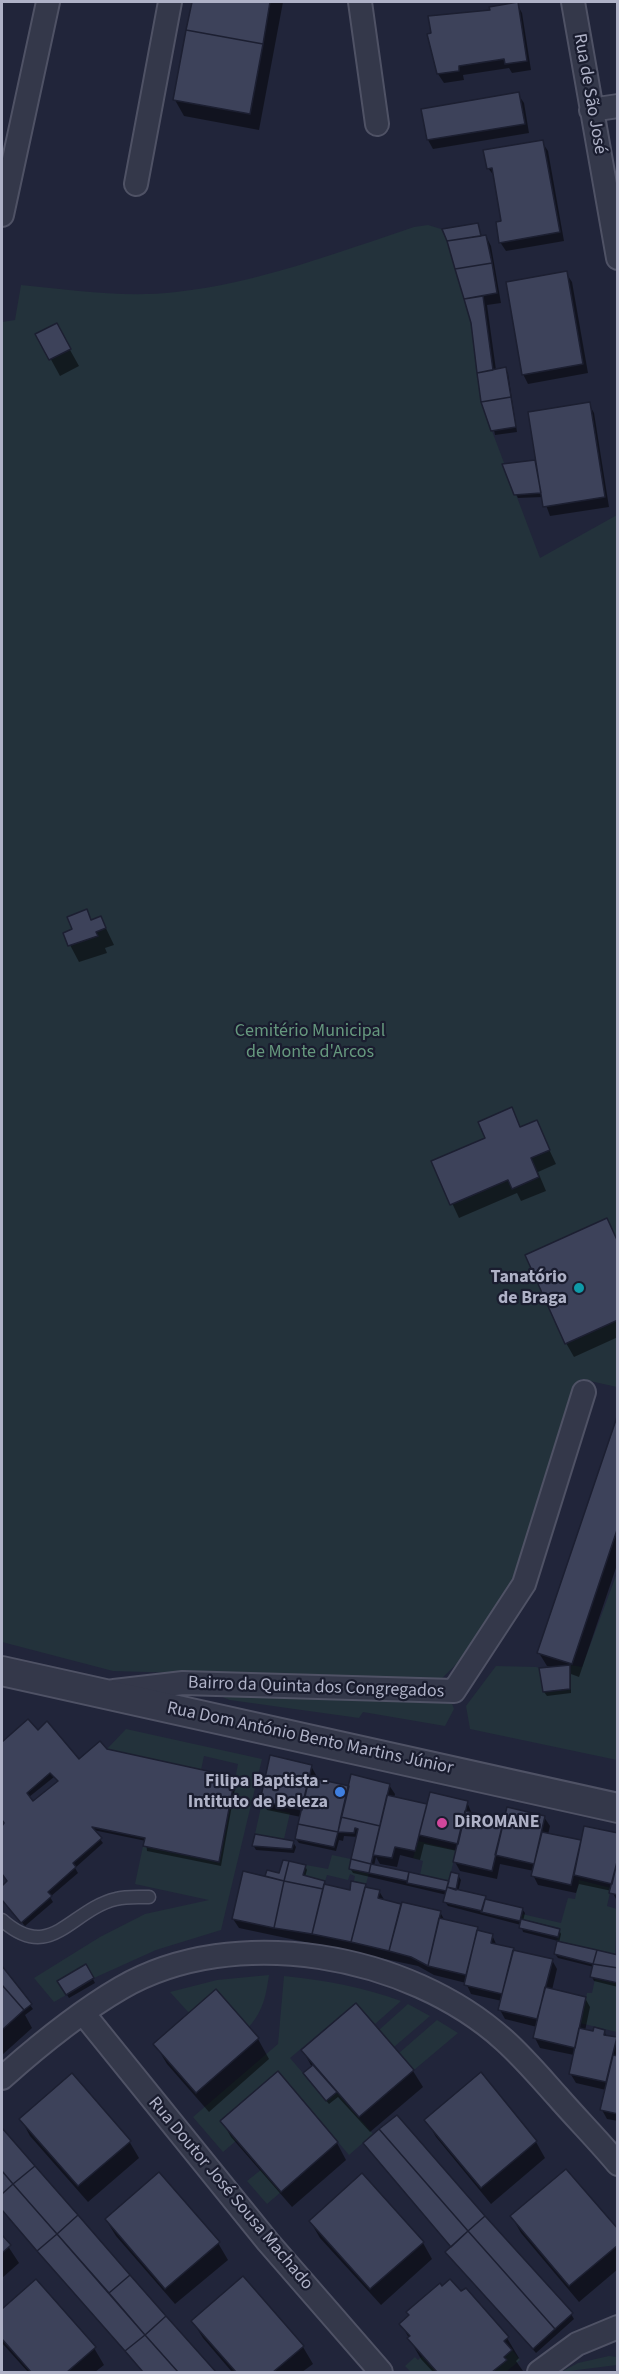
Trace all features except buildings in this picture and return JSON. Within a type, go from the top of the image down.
[{"type":"street","points":[[2,215],[48,2]]},
{"type":"street","points":[[136,184],[170,2]]},
{"type":"street","points":[[360,2],[377,124]]},
{"type":"street","name":"Rua de São José","points":[[573,2],[591,110],[611,184],[618,258]]},
{"type":"street","points":[[591,110],[618,106]]},
{"type":"street","name":"Bairro da Quinta dos Congregados","points":[[101,1693],[183,1683],[454,1692],[524,1584],[584,1392]]},
{"type":"street","name":"Rua Dom António Bento Martins Júnior","points":[[2,1671],[618,1808]]},
{"type":"street","points":[[2,2078],[52,2034],[82,2013],[123,1987],[155,1973],[203,1960],[279,1953],[331,1959],[398,1977],[434,1992],[503,2039],[618,2164]]},
{"type":"street","name":"Rua Doutor José Sousa Machado","points":[[82,2013],[261,2234],[381,2373]]},
{"type":"street","points":[[540,2373],[577,2344],[618,2327]]},
{"type":"lane","points":[[2,1920],[12,1929],[32,1939],[52,1936],[114,1899],[149,1897]]},
{"type":"green space","name":"Cemitério Municipal de Monte d'Arcos","points":[[428,225],[441,229],[447,241],[471,323],[481,402],[540,558],[617,515],[617,1387],[581,1379],[516,1580],[481,1640],[436,1684],[382,1679],[113,1671],[2,1642],[2,322],[15,320],[21,285],[98,293],[137,294],[207,288],[267,274],[414,227]]},
{"type":"green space","points":[[617,1573],[617,1760],[470,1729],[466,1706],[496,1666],[536,1667],[539,1668],[543,1692],[569,1689],[570,1665],[582,1667]]},
{"type":"green space","points":[[195,1686],[451,1701],[454,1709],[445,1726],[363,1712],[359,1718],[230,1700]]},
{"type":"green space","points":[[126,1729],[262,1759],[221,1930],[156,1950],[94,1978],[86,1965],[58,1981],[66,1995],[54,2002],[34,1978],[100,1937],[145,1914],[209,1900],[135,1884],[143,1846],[219,1862],[238,1764],[204,1756],[201,1770],[107,1749]]},
{"type":"green space","points":[[261,1807],[290,1813],[284,1839],[255,1834]]},
{"type":"green space","points":[[418,1841],[456,1850],[449,1881],[420,1875],[423,1861],[413,1858]]},
{"type":"green space","points":[[332,1855],[351,1859],[349,1869],[369,1873],[366,1884],[354,1881],[355,1876],[350,1874],[348,1880],[327,1875],[325,1881],[303,1875],[306,1865],[328,1869]]},
{"type":"green space","points":[[579,1880],[611,1888],[607,1906],[617,1909],[615,1954],[557,1941],[560,1928],[521,1919],[522,1914],[561,1923],[568,1898],[575,1899]]},
{"type":"green space","points":[[269,1975],[263,2003],[249,2027],[216,1989],[189,2013],[170,1992],[217,1980]]},
{"type":"green space","points":[[284,1976],[343,1985],[401,2001],[375,2024],[355,2003],[290,2058],[326,2100],[337,2092],[373,2134],[349,2155],[278,2071],[220,2120],[237,2140],[223,2152],[193,2117],[278,2044]]},
{"type":"green space","points":[[595,1979],[617,1983],[617,2032],[580,2023],[587,1993],[592,1993]]},
{"type":"green space","points":[[408,2004],[430,2016],[394,2047],[379,2030]]},
{"type":"green space","points":[[437,2020],[458,2033],[414,2070],[399,2053]]},
{"type":"green space","points":[[262,2169],[281,2192],[267,2204],[247,2181]]},
{"type":"green space","points":[[512,2350],[520,2360],[506,2372],[492,2372],[506,2360],[504,2357]]},
{"type":"green space","points":[[423,2355],[437,2372],[411,2372],[405,2366],[415,2357],[418,2360]]},
{"type":"green space","points":[[609,2356],[617,2357],[617,2365],[561,2372],[578,2363]]},
{"type":"place","name":"Tanatório de Braga","points":[[579,1288]]},
{"type":"place","name":"Filipa Baptista - Intituto de Beleza","points":[[340,1792]]},
{"type":"place","name":"DiROMANE","points":[[442,1823]]}]
